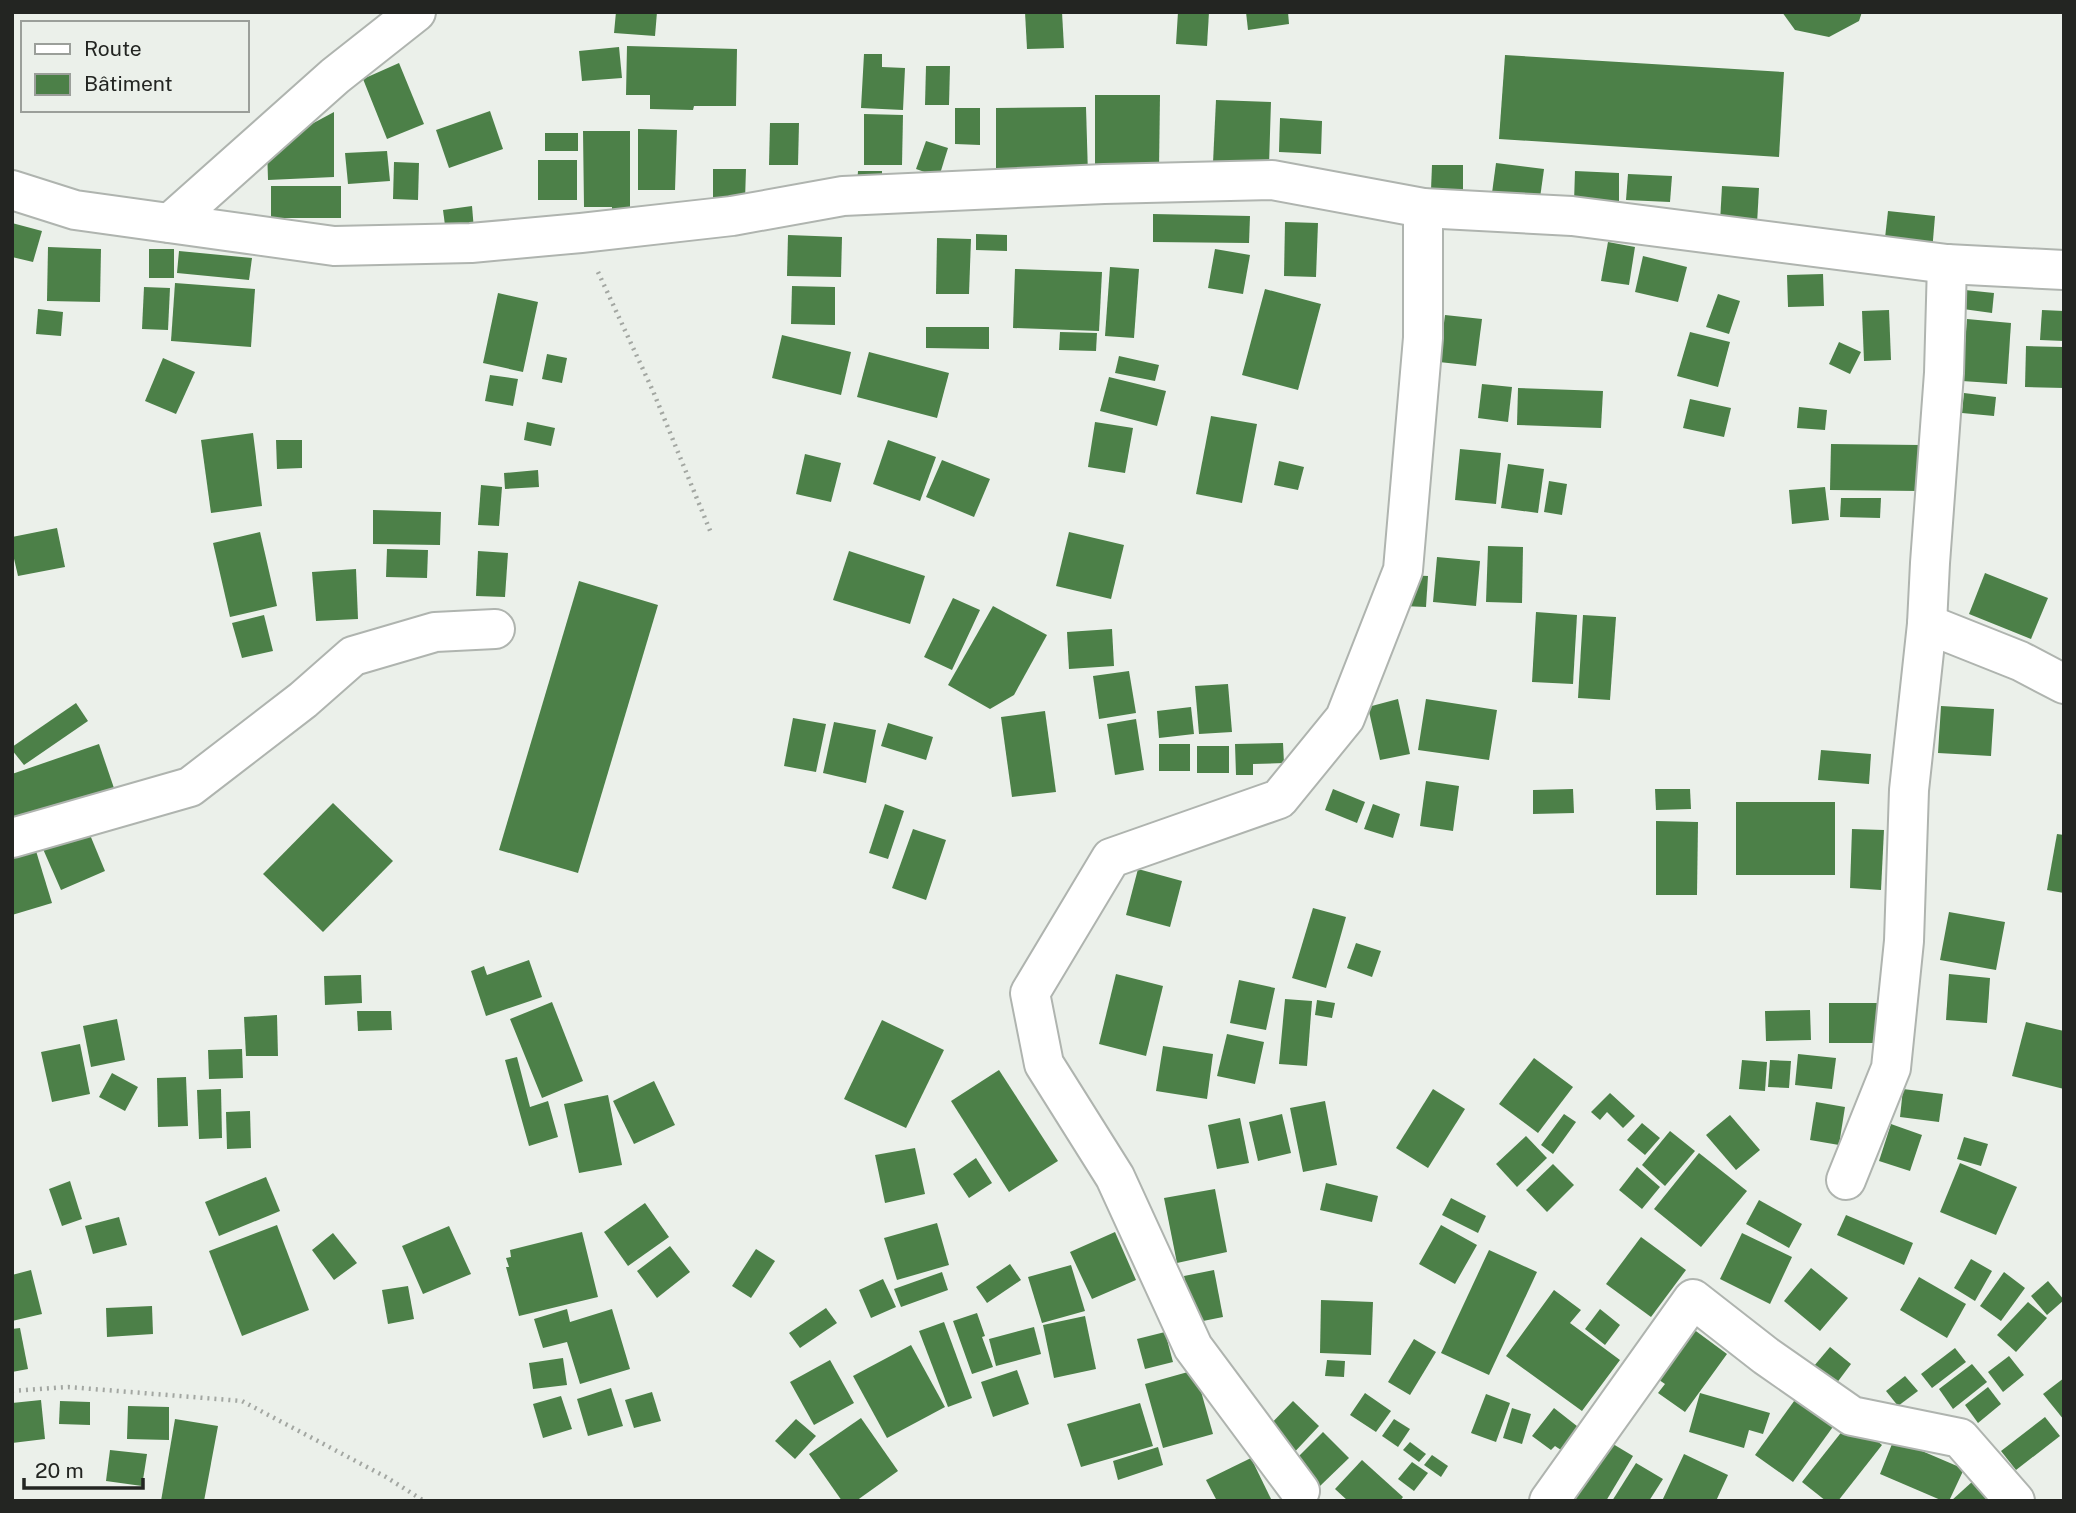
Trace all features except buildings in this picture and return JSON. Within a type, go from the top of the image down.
[{"type":"street","points":[[170,223],[335,76],[416,12]]},
{"type":"street","points":[[12,190],[75,210],[334,246],[471,243],[581,233],[732,215],[843,196],[1104,184],[1272,180],[1423,208],[1572,215],[1947,264],[2064,270]]},
{"type":"street","points":[[1300,1491],[1193,1347],[1115,1177],[1044,1064],[1030,993],[1111,858],[1279,799],[1345,718],[1403,570],[1423,338],[1423,208]]},
{"type":"street","points":[[1846,1180],[1891,1068],[1904,941],[1909,790],[1927,624],[1944,373],[1947,264]]},
{"type":"street","points":[[1927,624],[2020,661],[2064,684]]},
{"type":"street","points":[[12,838],[190,787],[303,700],[353,656],[435,632],[495,629]]},
{"type":"street","points":[[1549,1501],[1693,1299],[1766,1356],[1852,1416],[1960,1438],[2015,1501]]},
{"type":"path","points":[[581,233],[653,391],[711,533]]},
{"type":"path","points":[[12,1391],[68,1387],[242,1401],[386,1477],[424,1501]]}]
